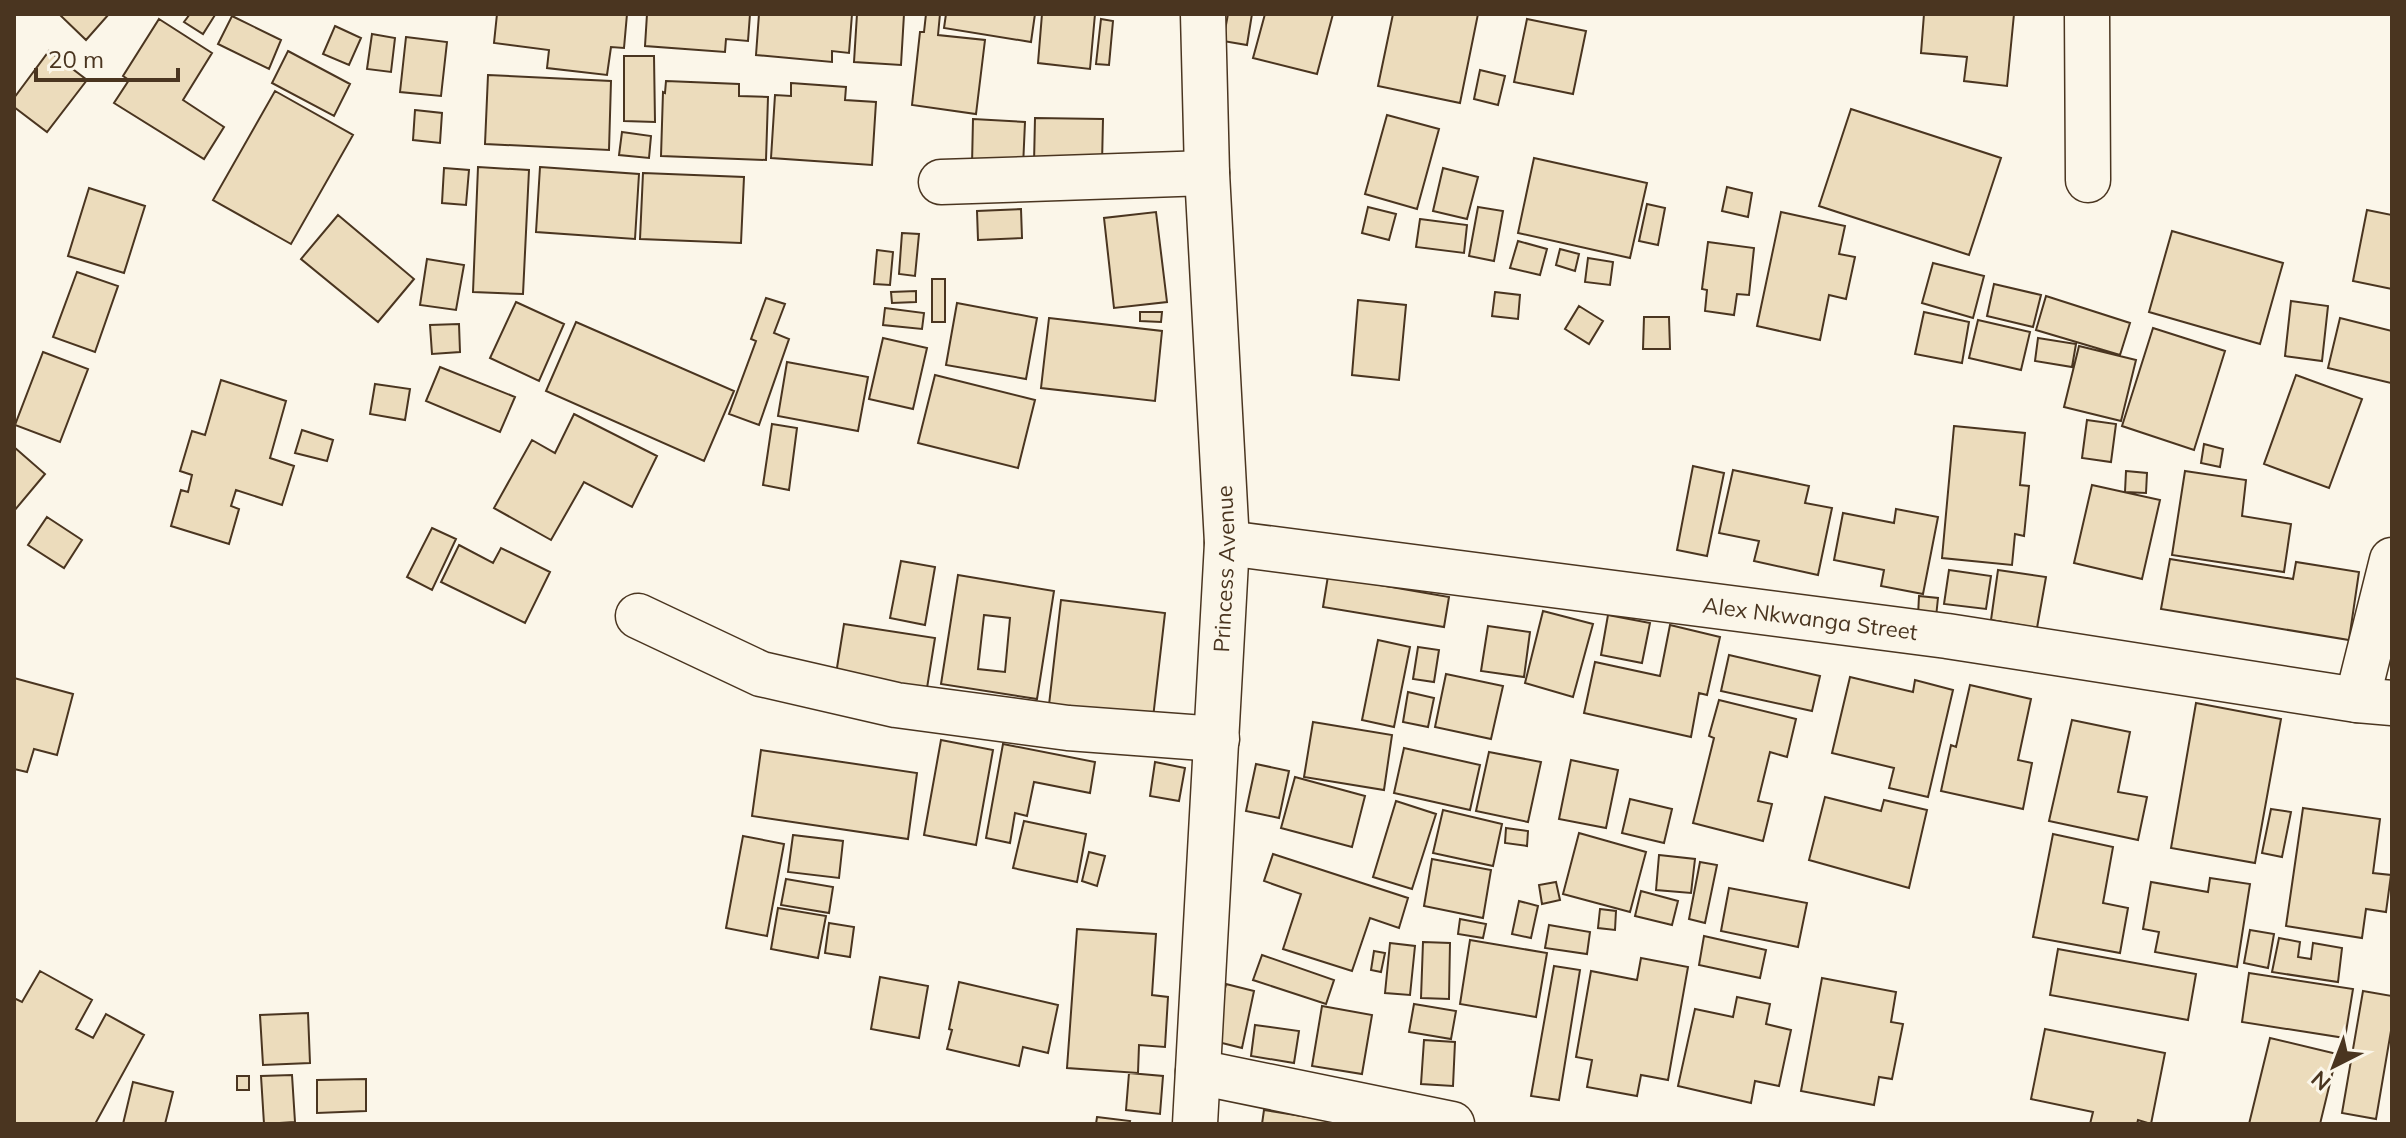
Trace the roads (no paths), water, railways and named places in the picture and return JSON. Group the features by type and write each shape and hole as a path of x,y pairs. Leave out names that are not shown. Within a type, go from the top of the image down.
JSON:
{"street":[{"name":"Princess Avenue","path":"1195,1124 1227,543 1207,173 1203,14"},
{"path":"2087,14 2088,180"},
{"path":"941,182 1207,173"},
{"name":"Alex Nkwanga Street","path":"1227,543 1947,636 2374,701"},
{"path":"2374,701 2392,560"},
{"path":"638,616 761,674 896,705 1068,728 1217,739"},
{"path":"1198,1072 1452,1124"}]}
